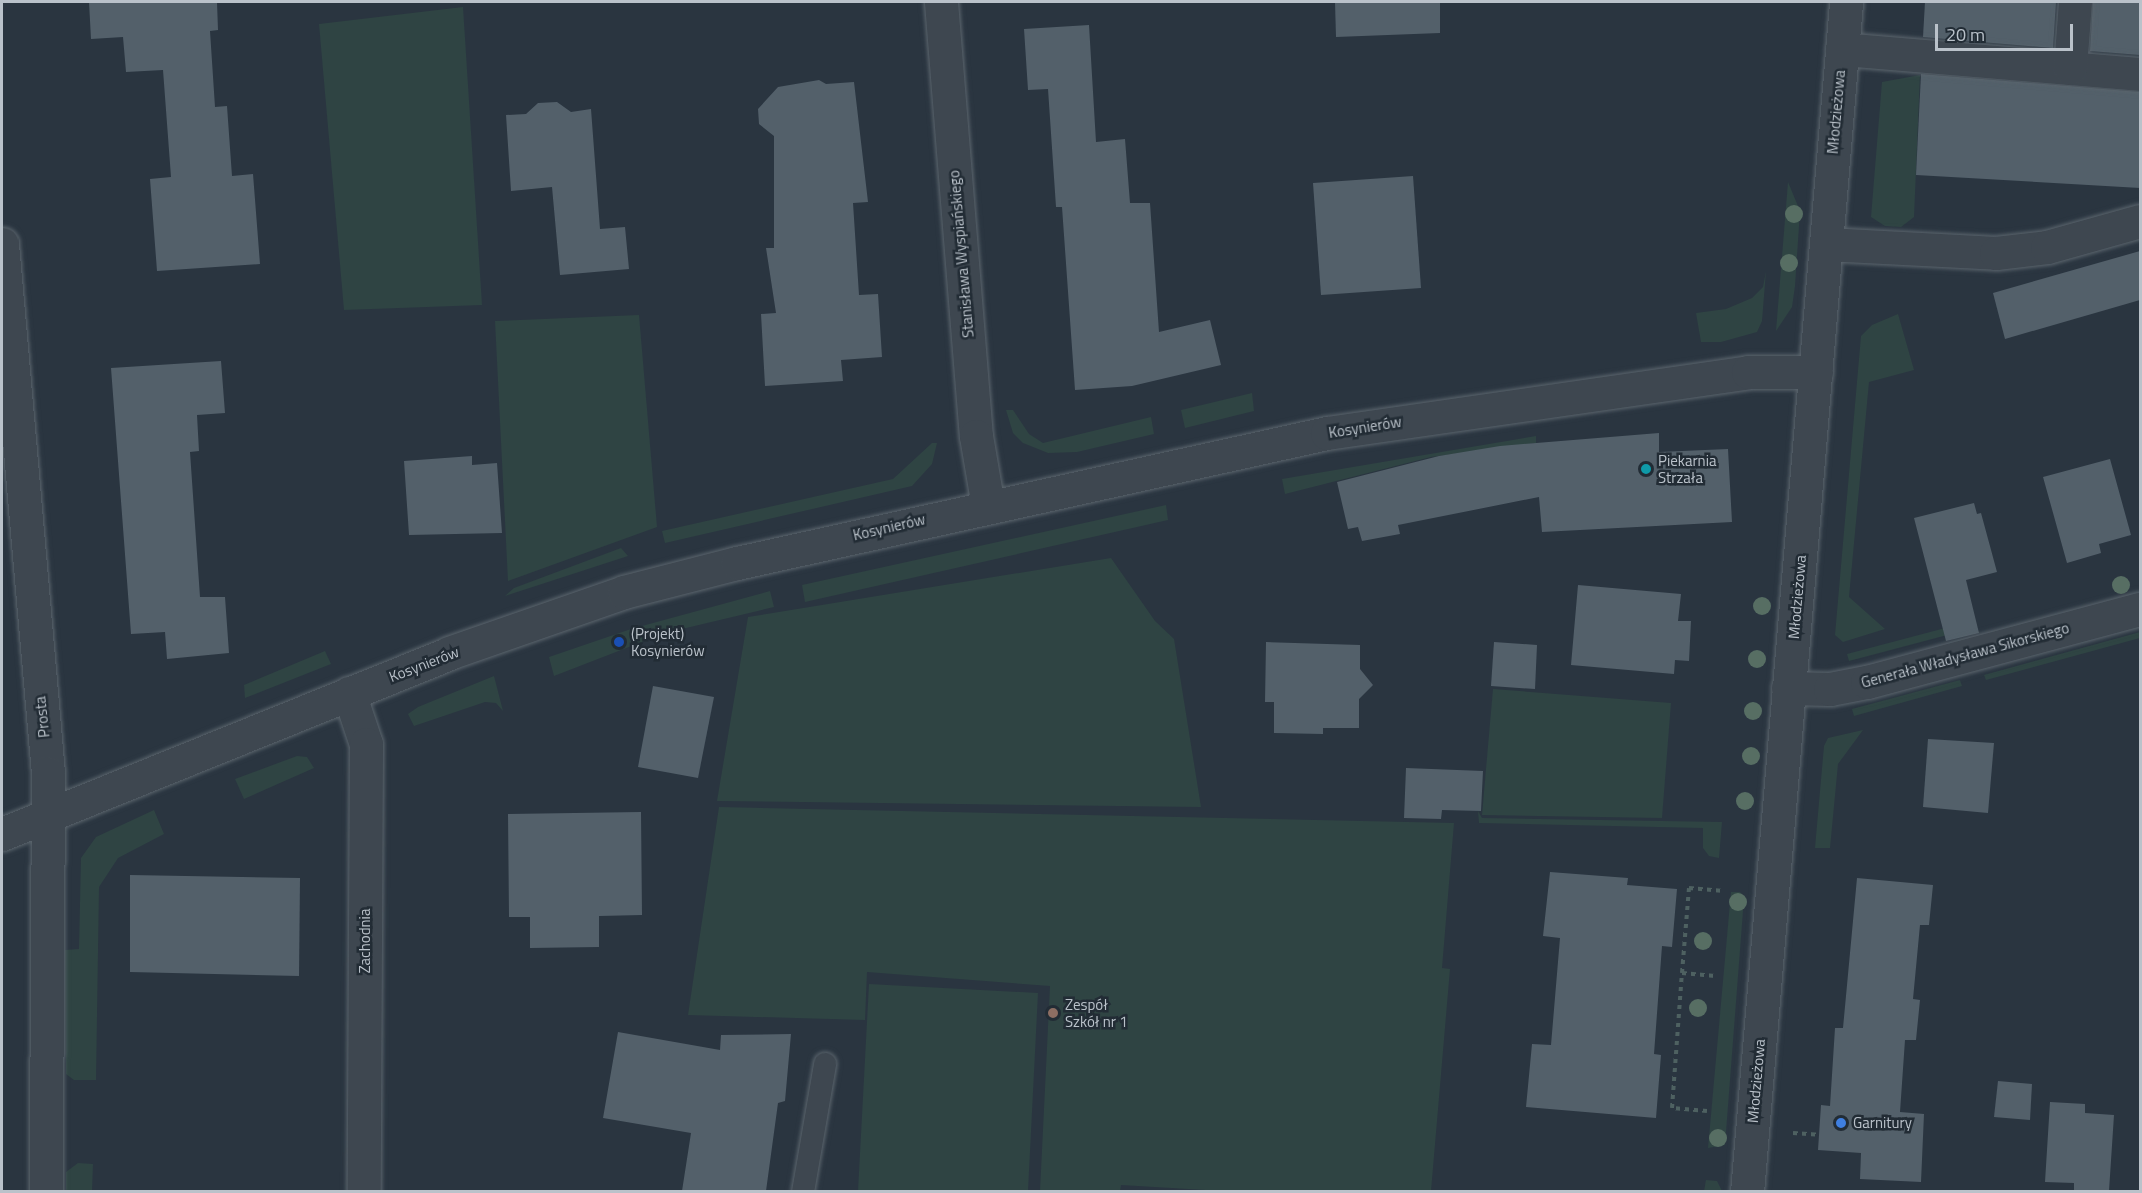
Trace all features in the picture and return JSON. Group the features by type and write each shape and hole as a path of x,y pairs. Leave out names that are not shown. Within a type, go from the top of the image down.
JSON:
{"street":[{"name":"Stanisława Wyspiańskiego","path":"940,2 975,436 988,506"},
{"name":"Młodzieżowa","path":"1747,1191 1846,2"},
{"path":"2070,68 2076,2"},
{"path":"1842,49 2140,74"},
{"path":"1826,244 1996,253 2047,247 2140,221"},
{"name":"Prosta","path":"2,244 48,773 46,1191"},
{"name":"Kosynierów","path":"2,834 449,653 624,592 988,506 1257,446 1394,423 1748,372 1816,372"},
{"name":"Generała Władysława Sikorskiego","path":"1788,688 1830,689 1867,682 2140,609"},
{"name":"Zachodnia","path":"349,693 366,744 364,1191"}],"lane":[{"path":"803,1191 825,1064"}],"path":[{"path":"1707,1111 1672,1108 1682,973 1689,888 1724,891"},
{"path":"1682,973 1718,976"},
{"path":"1787,1132 1819,1135"}],"green space":[{"path":"463,7 482,305 344,310 319,24"},
{"path":"1920,75 1914,217 1901,227 1885,226 1871,217 1882,82"},
{"path":"1788,182 1800,211 1795,286 1792,307 1776,331"},
{"path":"1766,271 1762,321 1757,332 1721,342 1701,342 1696,313 1726,309 1752,298 1763,287"},
{"path":"1898,314 1914,370 1869,382 1849,597 1885,629 1843,642 1835,635 1861,336 1872,325"},
{"path":"639,315 657,527 508,581 495,321"},
{"path":"1252,393 1254,411 1185,428 1181,410"},
{"path":"1006,410 1013,410 1029,434 1043,443 1151,417 1154,434 1077,452 1048,453 1023,443 1013,433"},
{"path":"1536,436 1536,443 1431,457 1285,494 1282,479"},
{"path":"932,443 937,443 932,464 912,486 665,543 662,531 893,479"},
{"path":"1166,505 1168,520 805,602 802,585"},
{"path":"621,548 628,556 505,596 514,588"},
{"path":"1111,558 1155,621 1174,639 1201,807 717,801 748,617"},
{"path":"770,591 774,607 665,633 554,676 549,657 631,629"},
{"path":"1949,627 1951,634 1849,661 1847,654"},
{"path":"2140,632 2140,638 1986,680 1984,675"},
{"path":"325,651 331,664 245,698 244,685"},
{"path":"494,676 503,711 496,703 485,702 414,726 408,714 418,707"},
{"path":"1960,680 1962,686 1854,716 1852,709"},
{"path":"1493,689 1671,703 1662,818 1482,815"},
{"path":"1863,730 1838,764 1830,848 1815,848 1824,746 1828,738"},
{"path":"297,756 307,757 314,768 244,799 235,779"},
{"name":"Zespół Szkół nr 1","path":"719,807 1454,823 1442,968 1450,969 1431,1191 1239,1192 1121,1185 1120,1191 1040,1191 1050,986 867,972 865,1020 688,1015"},
{"path":"154,810 164,834 118,858 99,887 96,1080 74,1080 66,1074 65,950 79,949 81,858 96,837"},
{"path":"1478,811 1482,818 1722,822 1719,858 1709,856 1703,848 1703,828 1479,823"},
{"path":"1731,892 1740,892 1744,898 1725,1145 1708,1148"},
{"path":"869,984 1038,993 1028,1191 858,1191"},
{"path":"78,1163 93,1164 92,1191 66,1191 66,1172"},
{"path":"1706,1180 1717,1181 1722,1191 1704,1191"}],"building":[{"path":"89,2 217,2 218,30 210,31 215,107 227,106 232,176 253,174 260,264 157,271 150,179 171,177 163,70 126,72 123,37 91,39"},
{"path":"1335,2 1440,2 1440,33 1336,37"},
{"path":"1925,2 2056,2 2053,48 1923,37"},
{"path":"2093,2 2140,2 2140,55 2090,51"},
{"path":"1089,25 1096,142 1125,139 1130,203 1150,203 1159,332 1210,320 1221,365 1132,386 1075,390 1062,207 1056,207 1048,89 1028,90 1024,29"},
{"path":"1921,74 2140,92 2140,188 1916,175"},
{"path":"819,80 826,84 854,82 868,202 853,203 859,295 878,294 882,357 841,360 843,381 765,386 761,314 776,313 766,248 774,248 774,136 759,124 758,109 778,87"},
{"path":"557,102 571,112 591,109 600,229 625,227 629,269 560,275 552,187 511,191 506,115 526,114 538,103"},
{"path":"1413,176 1421,288 1321,295 1313,183"},
{"path":"2140,251 2140,300 2005,339 1993,293"},
{"path":"221,361 225,413 197,415 199,451 190,452 200,597 225,597 229,653 167,659 165,632 131,634 111,368"},
{"path":"1659,433 1659,452 1728,449 1732,522 1542,532 1539,497 1398,525 1400,534 1362,541 1358,527 1348,529 1337,482 1439,456 1500,446"},
{"path":"472,456 472,465 497,463 502,533 409,535 404,461"},
{"path":"2110,459 2131,535 2099,544 2101,553 2067,563 2043,477"},
{"path":"1974,503 1977,514 1981,513 1997,572 1966,580 1979,633 1946,641 1914,518"},
{"path":"1578,585 1681,594 1678,621 1691,621 1689,661 1675,660 1674,674 1571,665"},
{"path":"1266,642 1360,645 1360,669 1373,685 1359,699 1359,728 1323,728 1323,734 1274,733 1274,702 1265,702"},
{"path":"1494,642 1537,645 1535,689 1491,686"},
{"path":"653,686 714,697 698,778 638,767"},
{"path":"1928,739 1994,743 1988,813 1923,807"},
{"path":"1406,768 1483,771 1481,811 1442,810 1441,819 1404,818"},
{"path":"641,812 642,915 599,916 599,947 530,948 530,917 509,917 508,814"},
{"path":"1550,872 1628,878 1627,885 1677,889 1672,947 1662,946 1654,1054 1661,1055 1656,1118 1526,1107 1532,1044 1551,1045 1560,938 1543,936"},
{"path":"130,875 300,878 299,976 130,972"},
{"path":"1857,878 1933,885 1929,925 1920,925 1913,999 1920,1000 1916,1040 1905,1040 1900,1112 1924,1114 1921,1182 1860,1179 1861,1153 1818,1150 1821,1105 1830,1106 1835,1028 1843,1028"},
{"path":"618,1032 720,1050 721,1035 791,1034 785,1101 778,1103 766,1191 682,1191 691,1133 603,1118"},
{"path":"1998,1081 2032,1084 2030,1120 1994,1117"},
{"path":"2050,1102 2085,1104 2085,1113 2114,1115 2109,1191 2074,1191 2074,1183 2045,1182"}],"place":[{"name":"Piekarnia Strzała","path":"1646,469"},
{"name":"(Projekt) Kosynierów","path":"619,642"},
{"name":"Zespół Szkół nr 1","path":"1053,1013"},
{"name":"Garnitury","path":"1841,1123"}]}
